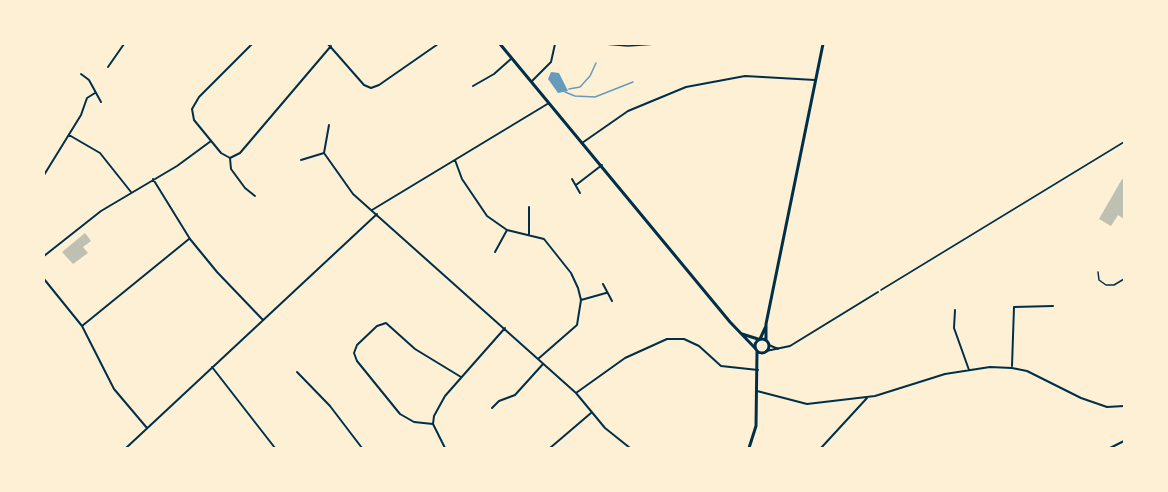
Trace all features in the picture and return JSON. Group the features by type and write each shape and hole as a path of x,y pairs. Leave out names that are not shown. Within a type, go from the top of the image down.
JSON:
{"main road":[{"path":"500,44 741,334 756,350 765,352"},
{"path":"758,369 769,345 766,340 766,324 823,44"},
{"path":"749,448 756,426 758,369 756,350 766,324"},
{"path":"741,334 766,340"}],"street":[{"path":"108,67 123,44"},
{"path":"230,158 221,153 193,116 193,105 252,44"},
{"path":"230,158 240,153 329,45 364,85 371,88 379,85 438,44"},
{"path":"532,81 551,62 555,44"},
{"path":"473,86 494,74 512,58"},
{"path":"81,74 89,80 101,102"},
{"path":"582,143 628,111 686,87 760,75 816,81"},
{"path":"44,175 78,120 87,98 95,93"},
{"path":"372,210 549,104"},
{"path":"329,125 324,153 346,186 544,363 576,393 591,413 630,448"},
{"path":"69,135 100,153 131,192"},
{"path":"44,256 81,226 131,192 177,166 212,141"},
{"path":"301,160 324,153"},
{"path":"230,158 231,169 245,189 255,196"},
{"path":"455,160 462,179 479,207 507,230 544,239 571,273 581,300 577,325 538,359"},
{"path":"576,185 602,165"},
{"path":"153,179 190,239 223,279 262,320"},
{"path":"572,179 580,193"},
{"path":"529,207 529,234"},
{"path":"126,448 377,214"},
{"path":"495,252 507,230"},
{"path":"82,326 190,239"},
{"path":"44,279 82,326 114,389 147,429"},
{"path":"603,284 612,300"},
{"path":"765,352 790,346 878,292"},
{"path":"581,300 606,293"},
{"path":"1012,368 1014,308 1053,306"},
{"path":"955,310 954,328 969,370"},
{"path":"433,424 414,422 400,414 357,361 354,353 357,345 377,326 386,323 416,349 461,377"},
{"path":"445,448 433,424 445,396 505,328"},
{"path":"576,393 625,358 668,339 684,339 699,346 722,366 758,369"},
{"path":"769,345 778,350"},
{"path":"492,408 499,401 515,395 544,363"},
{"path":"212,367 275,448"},
{"path":"757,391 807,404 867,398 936,376 969,370 1012,368 1027,371 1081,398 1107,407 1125,406"},
{"path":"297,372 330,406 362,448"},
{"path":"821,448 867,401 867,398"},
{"path":"550,448 591,413"},
{"path":"1110,448 1125,441"}],"lane":[{"path":"1098,272 1099,280 1106,285 1114,285 1125,279"}],"path":[{"path":"582,44 587,44"},
{"path":"604,44 628,46 656,44"},
{"path":"878,292 1125,141"}],"water":[{"path":"551,72 559,73 568,91 558,93 548,79"}],"building":[{"path":"1122,179 1124,180 1124,219 1118,215 1111,226 1099,219"},
{"path":"85,233 91,241 83,247 88,253 73,264 62,252"}],"waterway":[{"path":"569,89 580,87 590,76 596,63"},
{"path":"565,92 575,96 595,97 633,82"}]}
